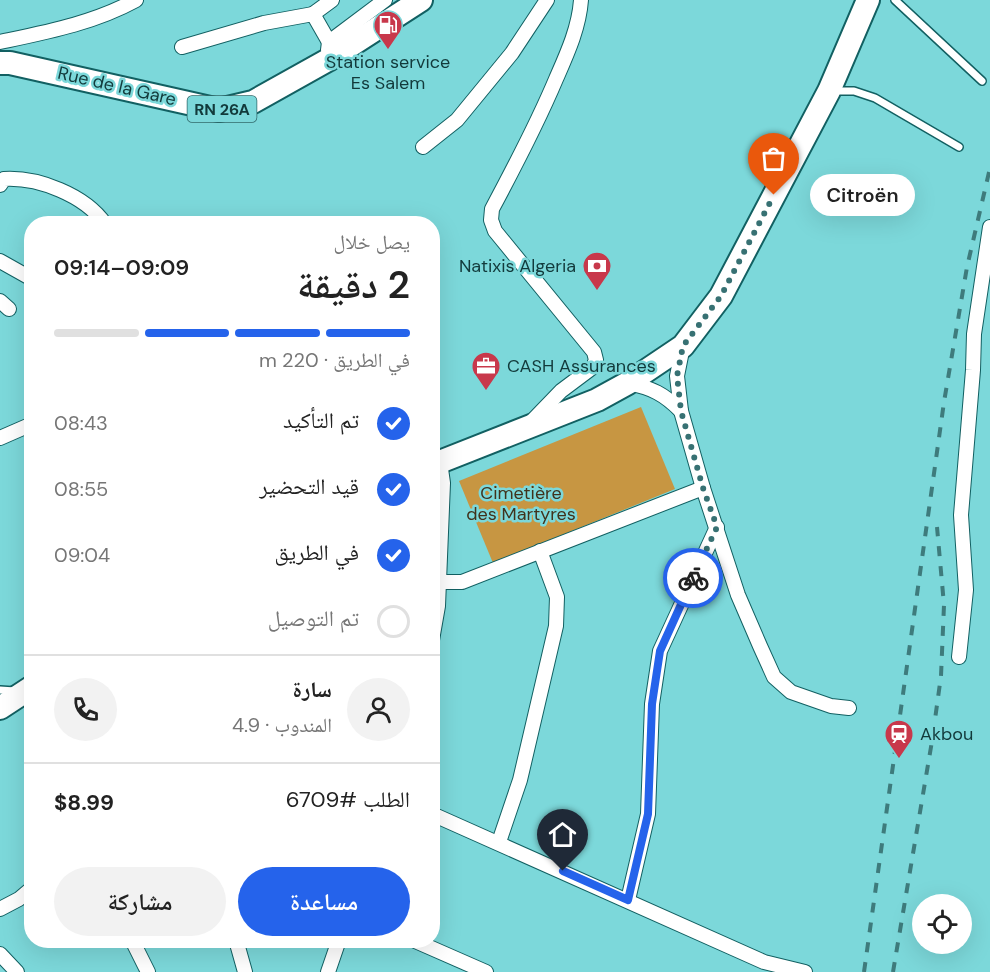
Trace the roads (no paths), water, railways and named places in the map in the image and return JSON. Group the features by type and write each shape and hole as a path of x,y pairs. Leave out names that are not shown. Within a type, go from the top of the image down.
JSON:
{"main road":[{"name":"Rue de la Gare","path":"0,63 84,78 219,110 253,102 328,51 421,0"},
{"path":"440,461 597,400 628,383 683,346 721,296 829,91 868,0"},
{"path":"0,708 24,692"}],"street":[{"path":"0,42 70,27 118,10 136,0"},
{"path":"182,47 264,23 313,14 332,0"},
{"path":"313,14 328,51 385,0"},
{"path":"423,147 464,111 512,53 547,0"},
{"path":"523,429 561,391 593,367 596,360 594,352 495,231 491,220 492,209 534,130 572,41 581,0"},
{"path":"0,185 4,178 18,178 50,187 82,201 100,216"},
{"path":"959,657 966,590 961,515 974,334 990,227"},
{"path":"0,261 24,274"},
{"path":"683,346 677,376 681,411 738,595 774,677 791,692 831,706 849,708"},
{"path":"628,383 647,387 666,396 681,411"},
{"path":"0,438 24,428"},
{"path":"440,474 443,483 440,557"},
{"path":"440,582 462,582 703,488"},
{"path":"628,900 648,814 652,704 660,651 717,527"},
{"path":"499,842 520,780 556,626 557,597 540,551"},
{"path":"440,817 764,962 805,972"},
{"path":"0,909 24,895"},
{"path":"136,948 148,972"},
{"path":"238,948 245,972"},
{"path":"328,972 336,948"},
{"path":"431,948 486,972"},
{"path":"0,954 17,972"}],"lane":[{"path":"895,0 982,81"},
{"path":"829,91 854,91 875,98 959,147"},
{"path":"0,690 24,689"}],"railway":[{"path":"864,972 944,402 967,267 990,168"},
{"path":"893,972 941,676 944,605 937,527"}],"place":[{"name":"Station service Es Salem","path":"388,50"},
{"name":"Citroën","path":"774,195"},
{"name":"Natixis Algeria","path":"597,292"},
{"name":"CASH Assurances","path":"486,392"},
{"name":"Akbou","path":"899,760"}],"park label":[{"name":"Cimetière des Martyres","path":"521,503"}]}
